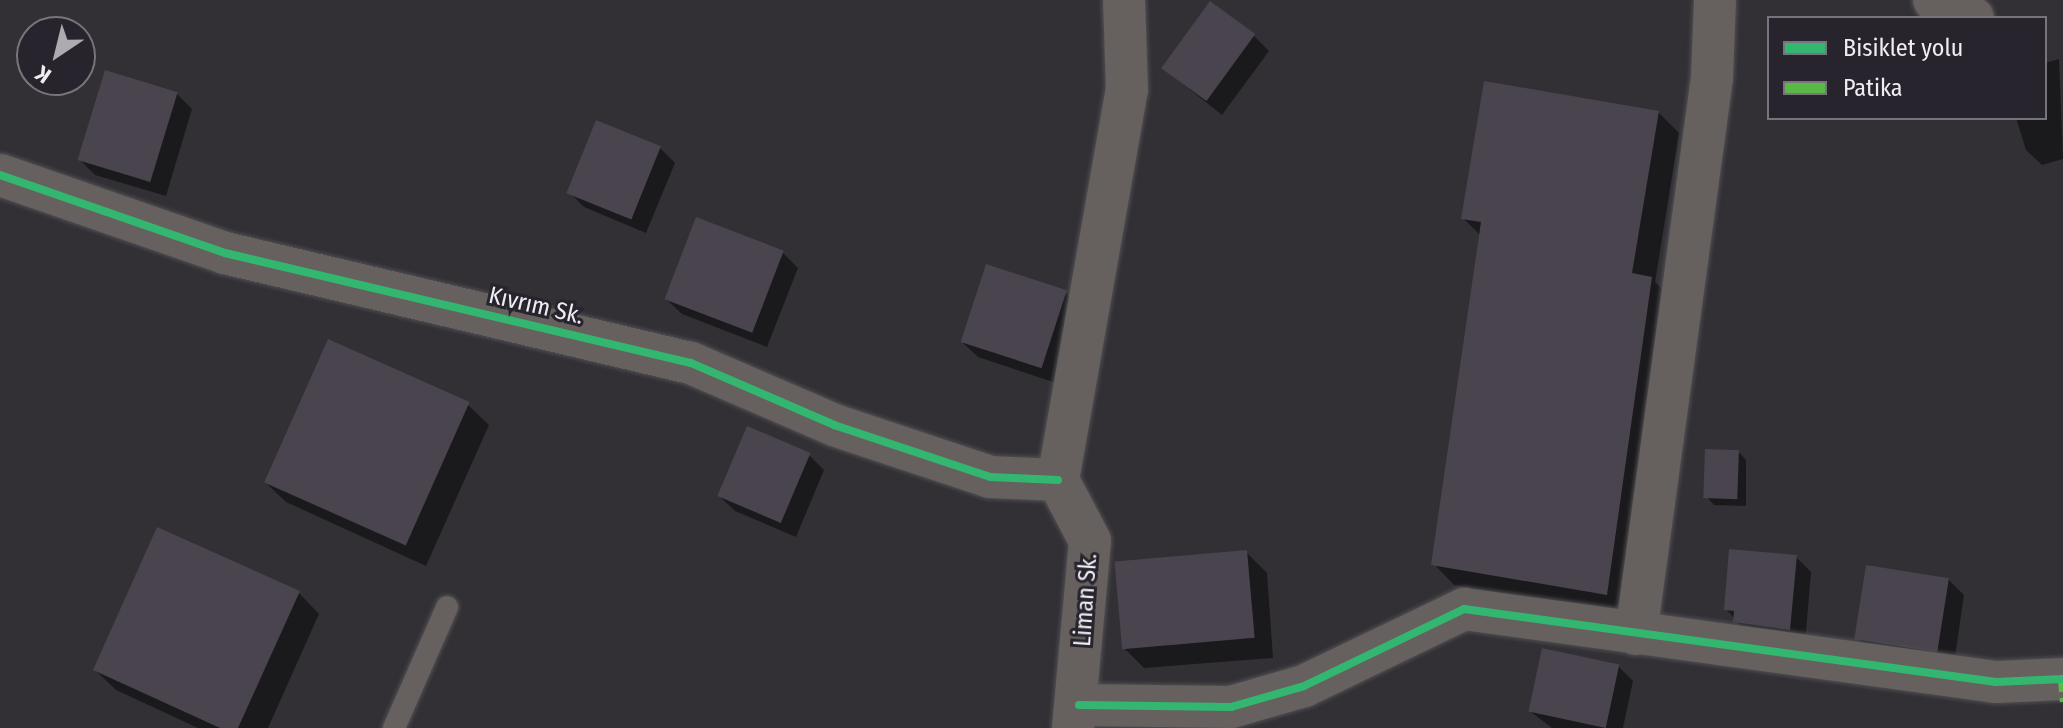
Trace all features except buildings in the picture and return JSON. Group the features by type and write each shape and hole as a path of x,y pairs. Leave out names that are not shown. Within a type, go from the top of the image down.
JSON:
{"street":[{"path":"1058,480 1127,90 1124,0"},
{"path":"1636,634 1710,94 1715,0"},
{"path":"1934,0 1969,16"},
{"name":"Kıvrım Sk.","path":"0,175 225,253 691,363 834,425 990,477 1058,480"},
{"name":"Liman Sk.","path":"1058,480 1090,541 1076,717"},
{"path":"1076,717 1231,707 1304,686 1464,609 1996,682 2063,679"}],"lane":[{"path":"394,728 447,607"}],"marked path":[{"path":"2061,680 2063,702"}],"cycle path":[{"path":"0,175 225,253 691,363 834,425 990,477 1058,480"},
{"path":"1079,705 1231,707 1304,686 1464,609 1996,682 2063,679"}]}
